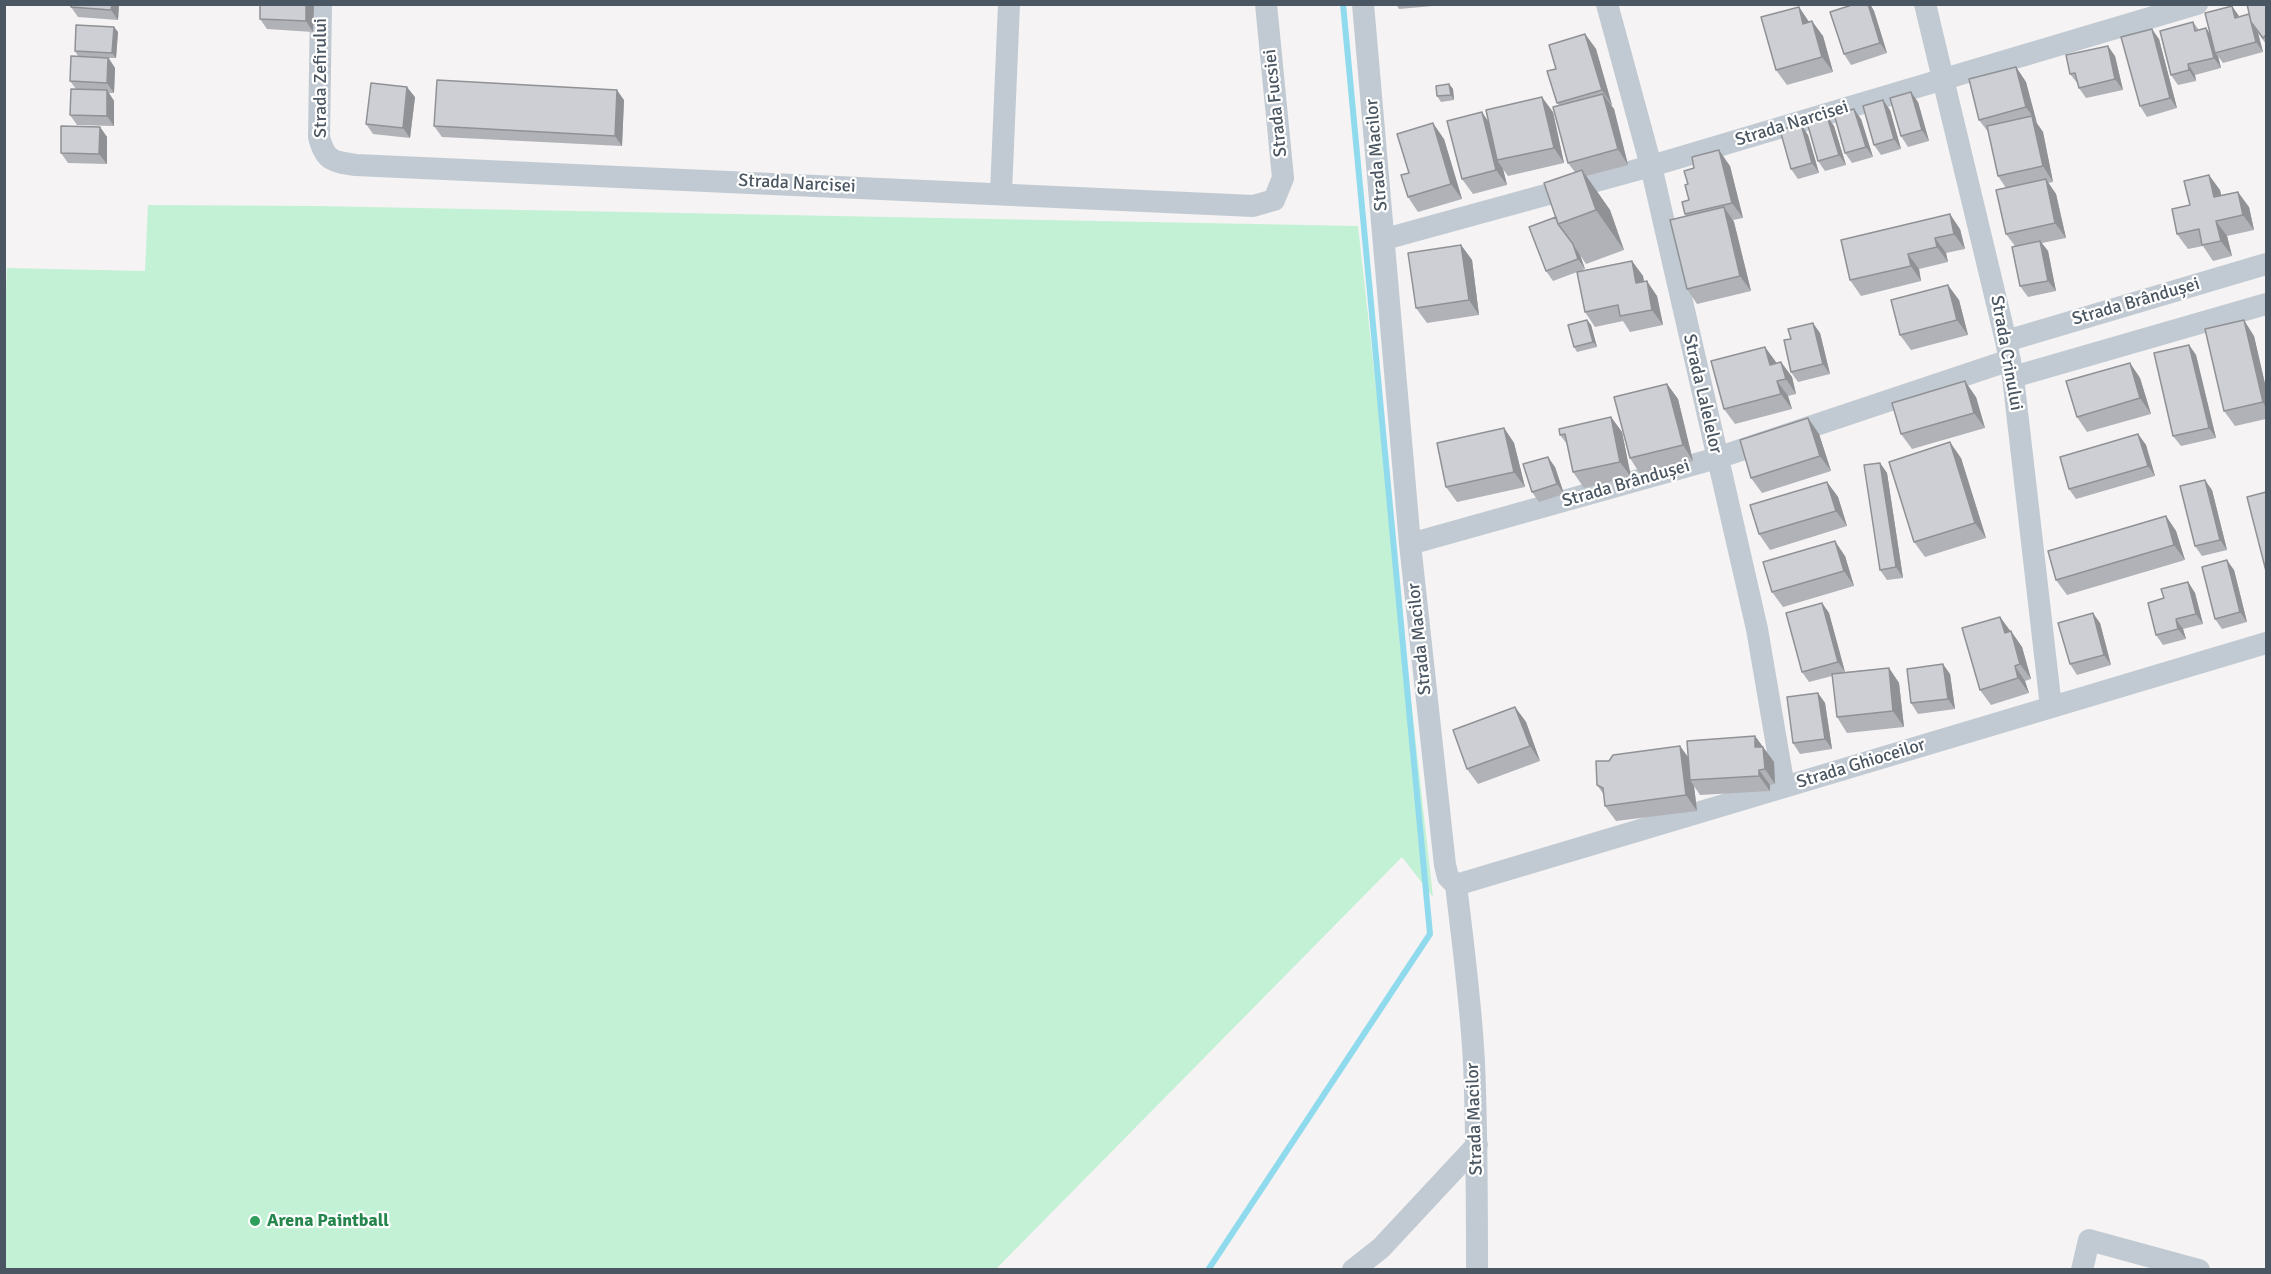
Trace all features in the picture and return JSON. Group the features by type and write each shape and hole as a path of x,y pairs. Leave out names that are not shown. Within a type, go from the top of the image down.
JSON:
{"street":[{"name":"Strada Zefirului","path":"321,4 319,137 323,152"},
{"path":"1001,194 1009,4"},
{"name":"Strada Fucsiei","path":"1266,4 1283,178 1274,200"},
{"name":"Strada Macilor","path":"1363,4 1410,544 1445,865 1448,877 1456,885 1467,976 1474,1062 1477,1145 1477,1269"},
{"name":"Strada Lalelelor","path":"1607,4 1651,166 1757,629 1784,787"},
{"name":"Strada Crinului","path":"1925,4 2010,359 2051,707"},
{"name":"Strada Narcisei","path":"1385,239 1651,166 2198,4"},
{"name":"Strada Narcisei","path":"323,152 337,162 356,165 1253,206 1274,200"},
{"name":"Strada Brândușei","path":"1410,544 1717,458 2010,359 2266,264"},
{"name":"Strada Brândușei","path":"2010,359 2266,304"},
{"name":"Strada Ghioceilor","path":"1456,885 2266,643"},
{"path":"1353,1269 1381,1248 1477,1145"},
{"path":"2082,1269 2089,1240 2199,1269"}],"green space":[{"path":"148,205 314,206 1358,226 1433,897 1402,857 996,1269 5,1269 4,332 7,268 145,271"}],"building":[{"path":"71,4 112,4 111,10 71,7"},
{"path":"260,4 306,4 306,21 260,19"},
{"path":"1855,4 1868,4 1880,43 1844,54 1830,12"},
{"path":"2247,4 2266,4 2266,35 2263,38 2251,22"},
{"path":"2232,6 2235,18 2249,14 2256,42 2215,53 2205,13"},
{"path":"1799,7 1803,24 1812,21 1822,57 1776,70 1761,17"},
{"path":"2193,22 2195,31 2206,28 2214,58 2188,64 2189,70 2171,75 2160,31"},
{"path":"76,25 114,27 112,53 75,51"},
{"path":"2152,29 2170,98 2140,106 2121,37"},
{"path":"1585,34 1602,90 1557,103 1547,71 1556,69 1549,45"},
{"path":"2108,46 2115,79 2079,88 2075,73 2070,74 2066,55"},
{"path":"71,56 108,58 107,83 70,81"},
{"path":"2016,67 2026,107 1979,120 1969,79"},
{"path":"437,80 617,90 615,136 434,126"},
{"path":"371,83 407,87 403,128 366,124"},
{"path":"1449,84 1451,95 1437,96 1436,86"},
{"path":"71,89 107,90 107,116 70,115"},
{"path":"1911,92 1922,130 1901,136 1890,98"},
{"path":"1603,94 1618,149 1568,163 1553,107"},
{"path":"1542,97 1554,148 1497,160 1486,110"},
{"path":"1883,100 1894,139 1874,145 1863,106"},
{"path":"1854,109 1866,147 1845,153 1834,114"},
{"path":"1482,112 1496,170 1462,179 1447,121"},
{"path":"1827,116 1839,155 1818,161 1807,122"},
{"path":"2032,116 2043,166 1998,176 1987,126"},
{"path":"1433,123 1451,184 1408,197 1401,175 1409,173 1397,134"},
{"path":"1801,124 1812,163 1791,169 1780,130"},
{"path":"61,126 100,127 99,154 61,153"},
{"path":"1719,150 1732,203 1685,214 1682,202 1689,200 1684,171 1694,168 1692,157"},
{"path":"1582,170 1596,210 1558,224 1544,183"},
{"path":"2209,175 2214,197 2238,192 2243,215 2216,221 2221,241 2202,245 2199,229 2177,234 2172,209 2190,205 2184,181"},
{"path":"2046,179 2055,223 2006,234 1996,190"},
{"path":"1724,207 1740,276 1687,289 1670,220"},
{"path":"1950,214 1954,234 1935,238 1937,247 1908,254 1911,266 1850,280 1841,240"},
{"path":"1556,217 1558,224 1573,244 1578,259 1546,271 1529,227"},
{"path":"2040,241 2048,281 2020,286 2012,247"},
{"path":"1461,245 1469,300 1416,308 1408,253"},
{"path":"1632,261 1636,283 1647,281 1652,310 1620,316 1618,305 1585,312 1577,272"},
{"path":"1948,285 1957,320 1900,335 1891,300"},
{"path":"1587,320 1593,342 1574,347 1568,325"},
{"path":"2244,320 2263,402 2224,411 2205,329"},
{"path":"1813,323 1823,364 1791,372 1784,340 1791,339 1788,329"},
{"path":"2189,345 2209,428 2173,436 2154,353"},
{"path":"1765,347 1770,365 1781,362 1786,379 1777,381 1781,394 1724,409 1711,361"},
{"path":"2130,363 2140,398 2077,417 2066,381"},
{"path":"1965,381 1974,413 1901,434 1892,403"},
{"path":"1667,384 1683,445 1630,458 1614,397"},
{"path":"1611,417 1620,462 1573,472 1565,434 1560,435 1559,429"},
{"path":"1808,418 1820,456 1751,478 1740,440"},
{"path":"1504,428 1514,472 1446,487 1437,443"},
{"path":"2138,434 2148,466 2069,489 2060,457"},
{"path":"1950,442 1975,523 1914,542 1889,462"},
{"path":"1548,457 1557,484 1532,492 1523,464"},
{"path":"1880,463 1896,567 1880,570 1864,465"},
{"path":"2205,480 2220,540 2195,546 2180,486"},
{"path":"1827,482 1836,511 1759,534 1750,505"},
{"path":"2266,492 2266,571 2247,497"},
{"path":"2166,516 2174,545 2056,580 2048,551"},
{"path":"1835,541 1844,571 1772,592 1763,562"},
{"path":"2227,560 2240,612 2215,619 2202,567"},
{"path":"2188,582 2196,614 2176,619 2178,629 2156,635 2148,603 2164,598 2161,589"},
{"path":"1822,603 1838,662 1802,672 1786,613"},
{"path":"2093,613 2104,655 2070,664 2058,623"},
{"path":"2000,617 2005,633 2011,631 2020,664 2015,666 2018,678 1980,690 1962,628"},
{"path":"1943,664 1948,699 1911,703 1907,669"},
{"path":"1889,668 1893,711 1837,717 1832,674"},
{"path":"1818,693 1825,739 1793,743 1787,697"},
{"path":"1515,707 1530,746 1467,769 1453,730"},
{"path":"1755,736 1755,747 1763,747 1765,769 1759,770 1759,776 1690,780 1687,741"},
{"path":"1680,746 1686,795 1605,806 1603,788 1597,785 1596,761 1609,761 1613,755"}],"waterway":[{"path":"1208,1270 1430,934 1343,4"}],"place":[{"name":"Arena Paintball","path":"255,1221"}]}
